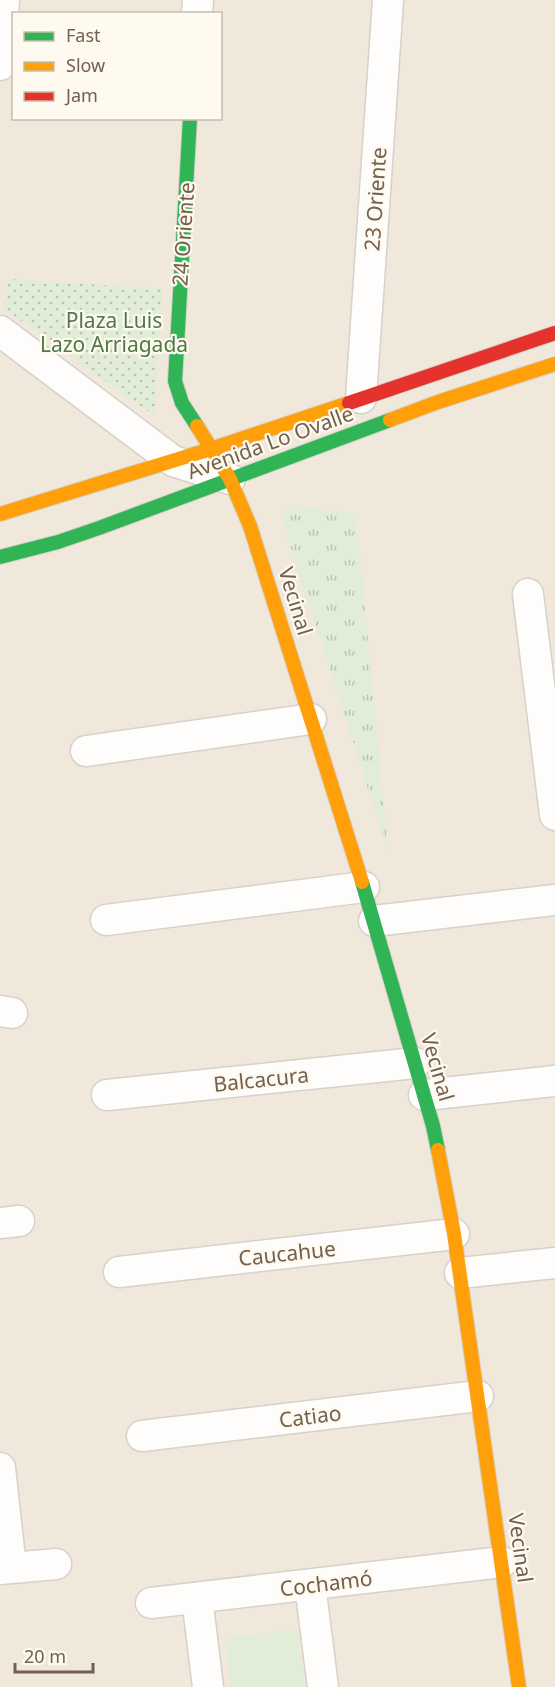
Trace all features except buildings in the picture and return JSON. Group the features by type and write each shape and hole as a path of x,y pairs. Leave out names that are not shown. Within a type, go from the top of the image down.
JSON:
{"street":[{"path":"0,65 4,0"},
{"name":"23 Oriente","path":"362,398 388,0"},
{"name":"24 Oriente","path":"190,120 175,381 179,396 230,479"},
{"path":"0,331 173,461 230,479"},
{"name":"Avenida Lo Ovalle","path":"0,514 211,449 555,333"},
{"name":"Avenida Lo Ovalle","path":"0,556 58,542 99,528 438,402 555,364"},
{"name":"Vecinal","path":"230,479 250,526 311,718 364,887 433,1126 460,1273 519,1687"},
{"path":"528,594 555,815"},
{"path":"86,751 311,718"},
{"path":"106,920 364,887"},
{"path":"374,921 555,900"},
{"name":"Balcacura","path":"107,1095 415,1063"},
{"path":"424,1095 555,1081"},
{"name":"Caucahue","path":"119,1272 454,1234"},
{"path":"460,1273 555,1263"},
{"name":"Catiao","path":"142,1437 478,1396"},
{"path":"0,1468 6,1568 56,1564"},
{"name":"Cochamó","path":"151,1603 502,1562"},
{"path":"310,1585 323,1687"},
{"path":"196,1598 208,1687"}],"shaded area":[{"path":"0,0 555,0 555,1687 0,1687"}],"green space":[{"name":"Plaza Luis Lazo Arriagada","path":"9,279 162,289 155,416 3,308"},
{"path":"296,505 356,515 388,852 281,516"},
{"path":"297,1629 305,1687 231,1687 225,1639"}],"traffic: fast":[{"path":"190,120 175,381 182,403 197,426"},
{"path":"0,557 58,542 99,528 390,420"},
{"path":"362,882 438,1150"}],"traffic: slow":[{"path":"390,420 555,364"},
{"path":"0,514 211,449 349,403"},
{"path":"197,426 230,479 250,526 362,882"},
{"path":"438,1150 454,1234 519,1687"}],"traffic: jam":[{"path":"349,403 555,333"}]}
